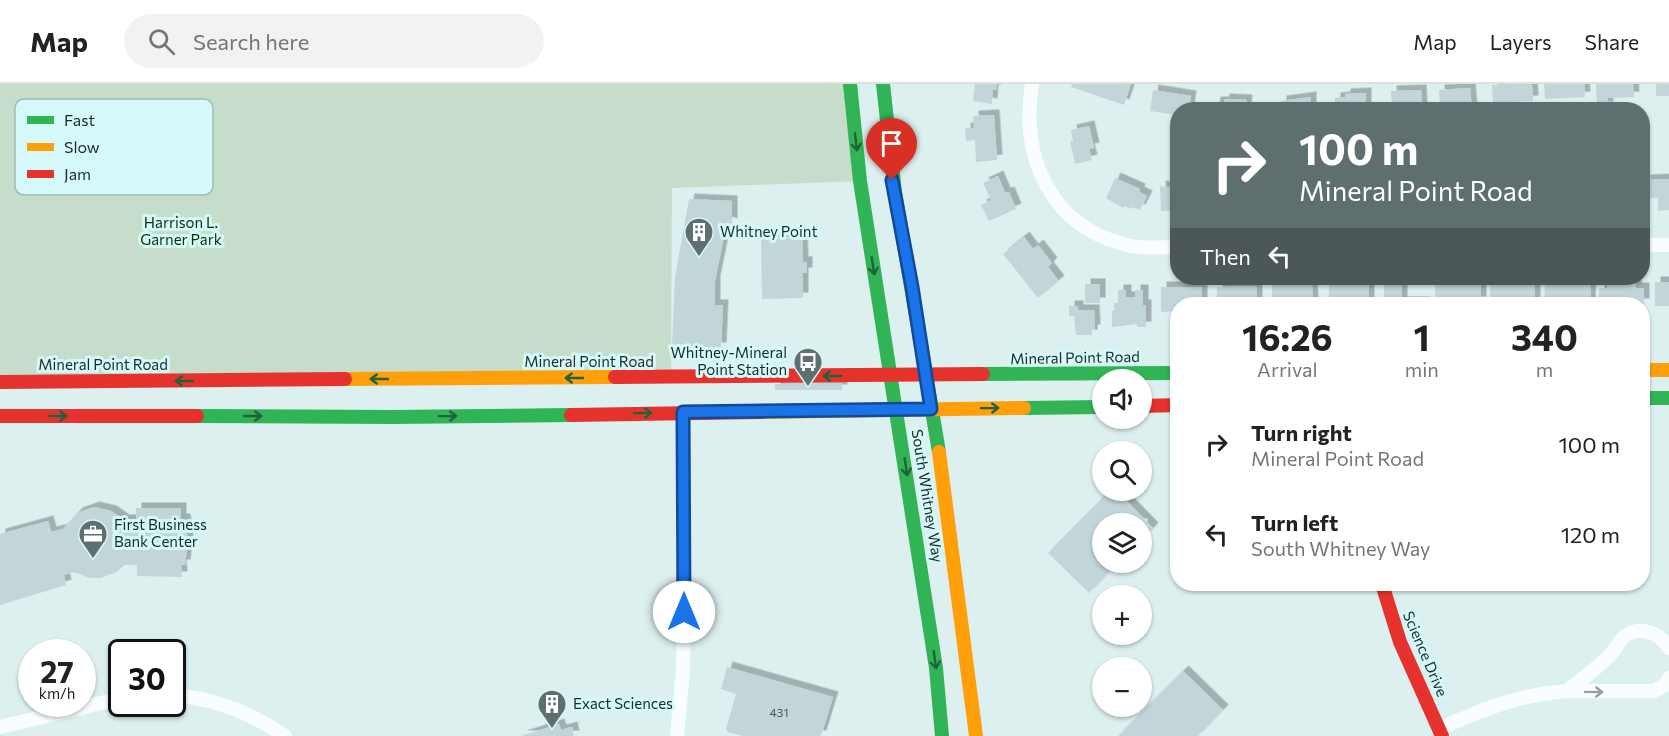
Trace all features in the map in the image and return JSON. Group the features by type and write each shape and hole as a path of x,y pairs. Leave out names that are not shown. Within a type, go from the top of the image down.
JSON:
{"main road":[{"name":"South Whitney Way","path":"850,84 860,181 936,668 942,736"},
{"name":"South Whitney Way","path":"883,84 892,180 926,375 963,628 975,736"},
{"path":"1650,370 1669,370"},
{"name":"Mineral Point Road","path":"0,382 1170,373"},
{"path":"1650,398 1669,398"},
{"path":"1152,406 1170,405"},
{"path":"0,416 394,417 1092,406"},
{"name":"Science Drive","path":"1384,591 1398,637 1440,732"}],"street":[{"path":"1032,84 1029,132 1036,164 1056,201 1068,215 1088,229 1119,243 1135,247 1170,247"},
{"path":"1650,245 1669,245"},
{"path":"677,736 683,670 683,412"},
{"path":"1567,691 1610,655 1623,638 1632,632 1644,631 1657,634 1669,648"},
{"path":"1440,732 1514,699 1567,691 1654,691 1665,685 1669,678"},
{"path":"186,697 227,706 261,721 285,736"},
{"path":"0,727 108,701"}],"green space":[{"name":"Harrison L. Garner Park","path":"0,84 850,84 860,181 672,188 671,364 673,378 0,382"}],"building":[{"path":"975,84 997,84 996,90 993,90 992,104 973,101"},
{"path":"1072,84 1131,84 1124,105 1071,87"},
{"path":"1544,84 1584,84 1585,97 1545,99"},
{"path":"1596,84 1633,84 1634,97 1608,98 1608,102 1597,102"},
{"path":"1656,84 1669,84 1669,96 1656,96"},
{"path":"1492,85 1532,85 1533,101 1493,102"},
{"path":"1470,88 1471,102 1440,102 1439,90"},
{"path":"1153,90 1191,96 1190,102 1170,102 1170,114 1150,111"},
{"path":"1421,90 1422,102 1392,102 1391,91"},
{"path":"1366,93 1366,102 1335,102 1335,98 1345,97 1345,94"},
{"path":"1311,97 1311,102 1281,101"},
{"path":"1224,99 1247,100 1247,102 1224,102"},
{"path":"994,115 997,160 976,162 975,140 966,141 965,128 974,128 973,116"},
{"path":"1089,126 1094,148 1089,149 1092,160 1075,164 1070,141 1073,141 1071,130"},
{"path":"998,176 1005,193 1009,192 1016,209 989,221 981,205 991,200 983,183"},
{"path":"1115,178 1140,189 1139,192 1147,196 1140,210 1124,206 1123,208 1106,198"},
{"path":"1669,179 1669,210 1658,211 1658,198 1650,198 1650,180"},
{"path":"1160,186 1170,188 1170,211 1161,211"},
{"name":"Whitney Point","path":"689,199 732,201 732,224 727,222 715,281 715,305 723,305 721,348 672,346 675,277"},
{"path":"761,237 802,237 803,262 807,262 807,273 803,273 803,298 762,299"},
{"path":"1024,237 1033,249 1038,245 1052,263 1048,267 1059,281 1038,298 1003,254"},
{"path":"1655,282 1669,282 1669,306 1655,306"},
{"path":"1085,284 1100,284 1100,303 1085,303"},
{"path":"1272,285 1312,285 1313,297 1272,297"},
{"path":"1329,285 1369,285 1369,297 1329,297"},
{"path":"1384,285 1402,285 1402,297 1384,297"},
{"path":"1435,285 1481,285 1481,297 1435,297"},
{"path":"1490,285 1535,285 1535,297 1490,297"},
{"path":"1545,285 1591,285 1590,297 1544,297"},
{"path":"1607,285 1636,285 1636,288 1644,288 1644,297 1599,297 1599,288 1607,288"},
{"path":"1257,286 1257,297 1217,297 1217,287"},
{"path":"1161,287 1202,287 1202,297 1170,297 1170,311 1161,312"},
{"path":"1118,290 1126,290 1126,297 1135,297 1135,290 1143,290 1146,327 1137,327 1137,324 1112,327 1112,311 1114,311 1114,303 1118,303"},
{"path":"1069,306 1078,306 1078,310 1094,310 1095,330 1092,330 1092,335 1076,335 1074,316 1069,316"},
{"name":"Whitney-Mineral Point Station","path":"842,383 842,390 775,390 775,384"},
{"path":"1099,501 1127,501 1138,513 1092,513 1092,573 1108,573 1097,585 1092,585 1089,593 1048,553"},
{"name":"First Business Bank Center","path":"94,507 111,511 124,520 136,520 136,508 181,508 181,519 185,519 188,542 185,565 181,565 182,577 137,576 137,565 124,565 117,572 100,578 90,578 74,572 64,575 66,585 0,605 0,534 48,521 51,532 63,529 77,513"},
{"path":"727,667 833,697 821,736 743,736 728,732 726,729 736,694 721,689"},
{"path":"1183,671 1223,710 1198,736 1118,736 1137,717 1152,717 1152,702"},
{"name":"Exact Sciences","path":"559,724 561,730 572,727 574,736 521,736"}],"traffic: fast":[{"path":"850,84 860,181 936,668 942,736"},
{"path":"883,84 895,192 939,452"},
{"path":"983,374 1170,373"},
{"path":"1650,398 1669,398"},
{"path":"1024,408 1092,407"},
{"path":"197,416 571,415"}],"traffic: slow":[{"path":"1650,370 1669,370"},
{"path":"345,379 615,377"},
{"path":"762,412 1024,408"},
{"path":"939,452 976,736"}],"traffic: jam":[{"path":"615,377 983,374"},
{"path":"0,382 345,379"},
{"path":"1152,406 1170,405"},
{"path":"571,415 762,412"},
{"path":"0,416 197,416"},
{"path":"1384,591 1400,642 1442,736"}],"place":[{"name":"Whitney Point","path":"699,258"},
{"name":"Whitney-Mineral Point Station","path":"808,388"},
{"name":"First Business Bank Center","path":"93,560"},
{"name":"Exact Sciences","path":"552,730"}],"route":[{"path":"684,612 683,412 931,409 892,180"}]}
